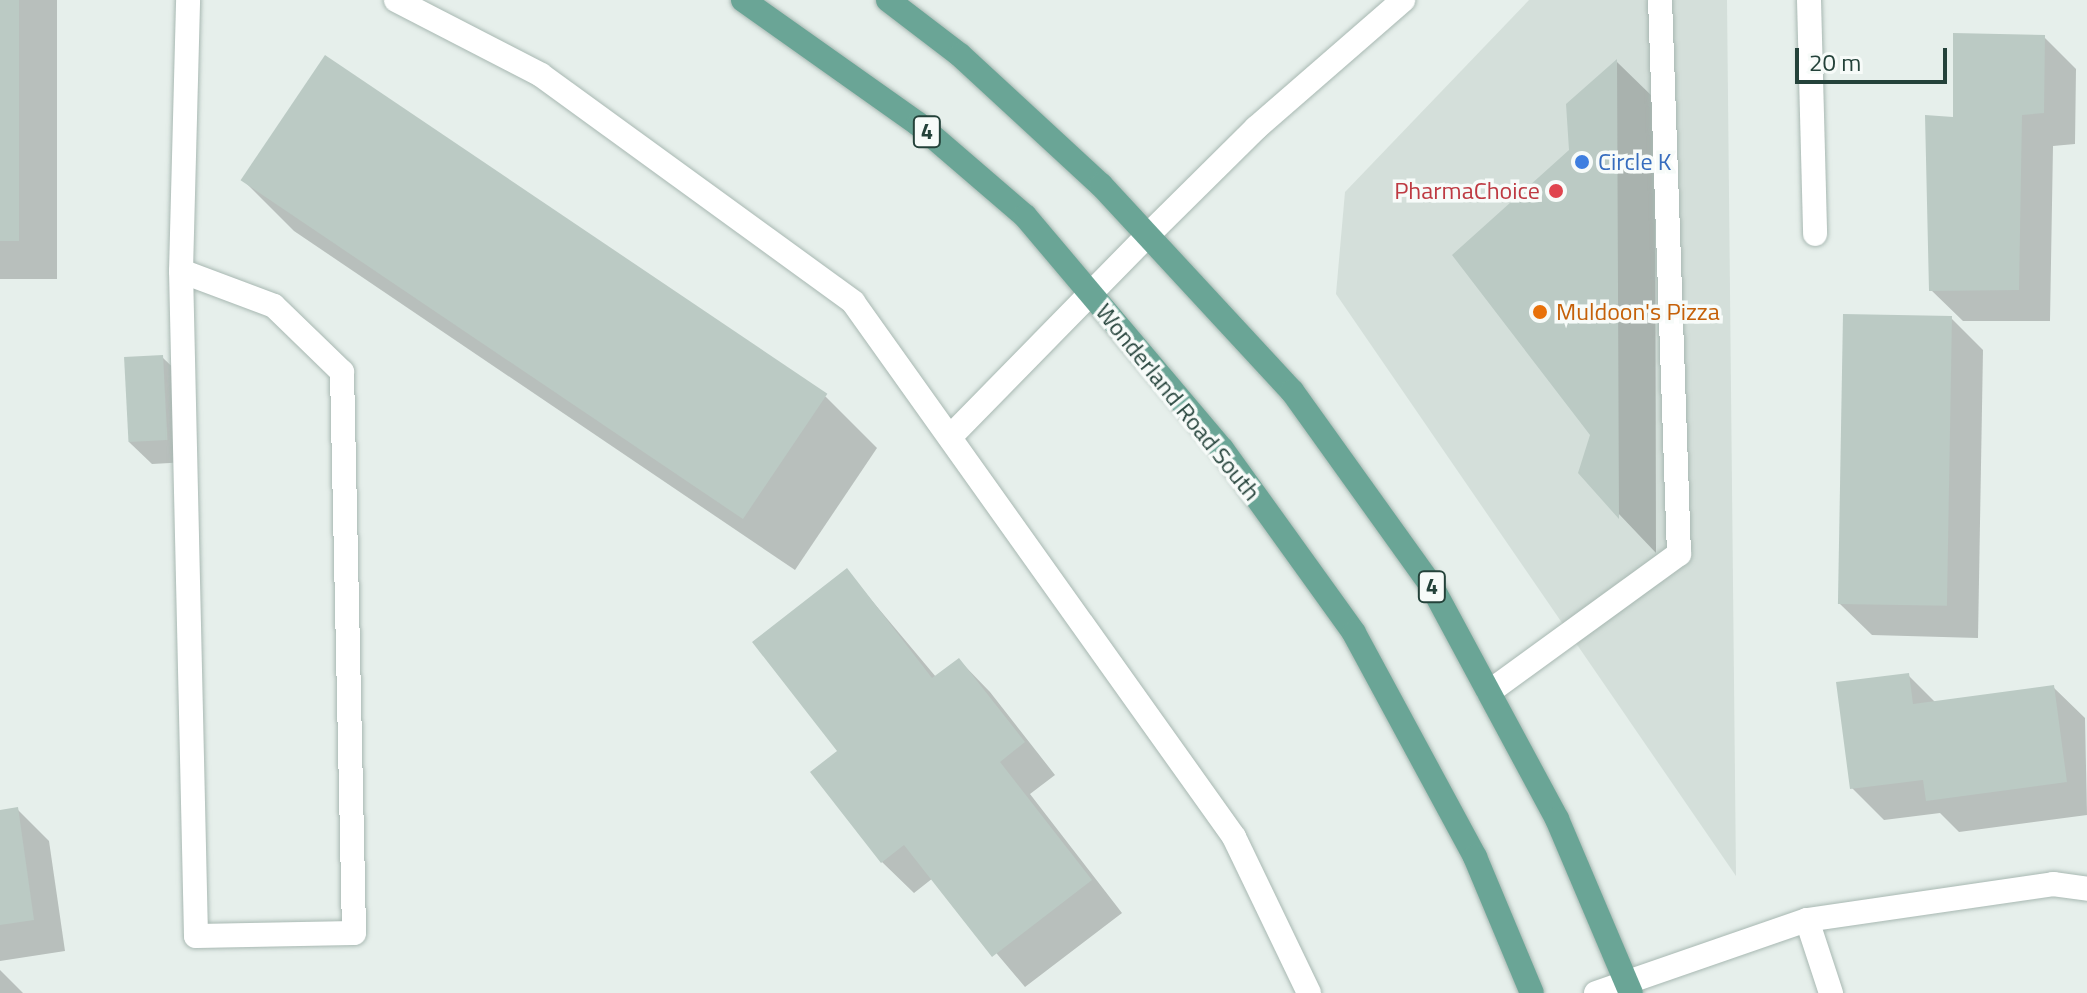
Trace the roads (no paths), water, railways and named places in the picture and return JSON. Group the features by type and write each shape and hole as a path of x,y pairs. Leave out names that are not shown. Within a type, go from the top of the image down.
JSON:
{"main road":[{"name":"Wonderland Road South","path":"743,0 918,124 1025,216 1222,449 1354,633 1475,857 1532,993"},
{"name":"4","path":"888,0 960,55 1148,235 1292,391 1431,585 1557,819 1628,987"}],"street":[{"path":"181,271 274,306 342,372 354,933 196,936 181,271 188,0"},
{"path":"396,0 541,75 853,302 1234,837 1309,993"},
{"path":"950,437 1088,292 1256,128 1403,0"},
{"path":"1489,692 1679,554 1660,0"},
{"path":"1809,0 1815,234"},
{"path":"1596,993 1628,987 1807,920 2053,884 2087,889"},
{"path":"1807,920 1831,993"}],"place":[{"name":"Circle K","path":"1582,162"},
{"name":"PharmaChoice","path":"1556,191"},
{"name":"Muldoon's Pizza","path":"1540,312"}]}
